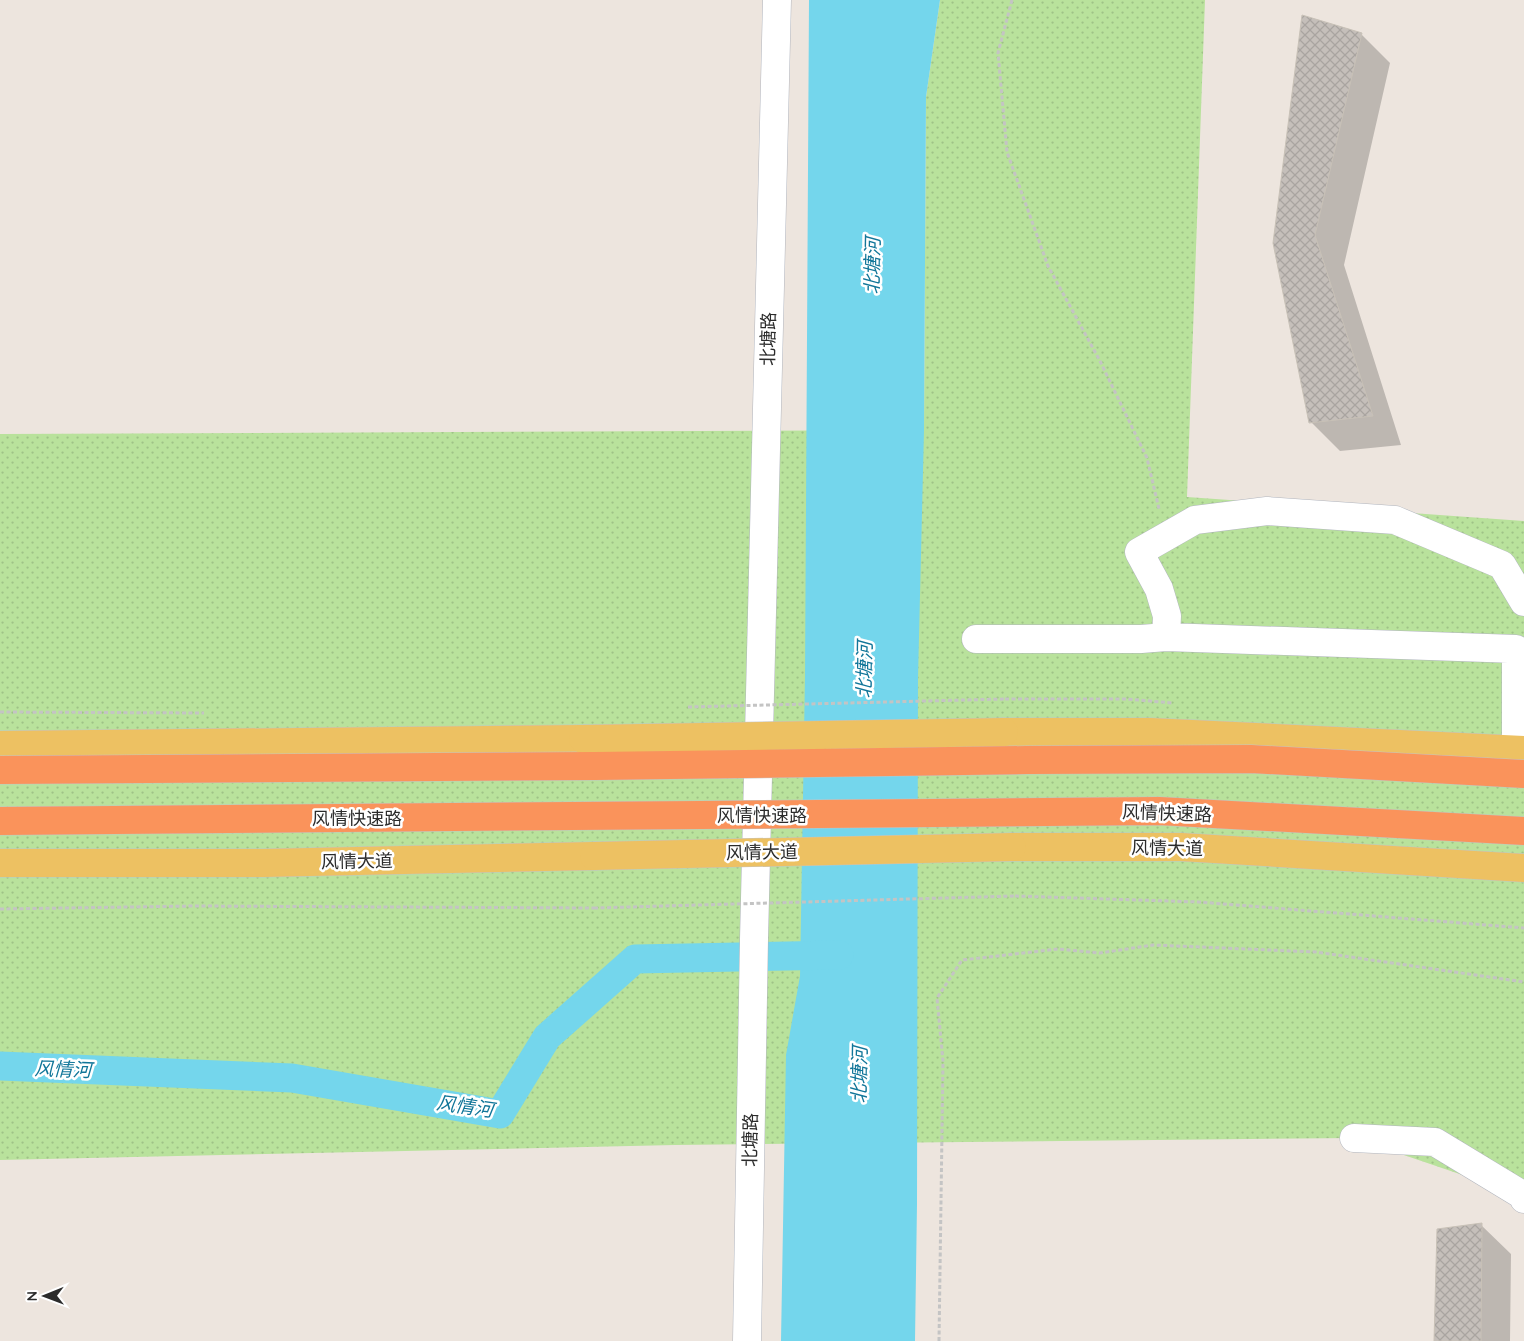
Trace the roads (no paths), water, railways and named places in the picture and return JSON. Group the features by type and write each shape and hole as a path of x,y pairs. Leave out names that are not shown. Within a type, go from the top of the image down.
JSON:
{"highway":[{"path":"0,770 585,766 1027,760 1521,758"},
{"name":"风情快速路","path":"0,822 1159,811 1524,831"}],"main road":[{"path":"6,744 583,739 1004,732 1150,732 1521,758"},
{"name":"风情大道","path":"0,863 263,863 1012,847 1181,847 1524,868"}],"street":[{"name":"北塘路","path":"747,1341 754,939 777,0"},
{"path":"1166,637 1167,616 1158,589 1139,552 1194,520 1267,511 1395,520 1502,565 1524,602"},
{"path":"976,639 1142,639 1166,637 1520,645 1521,758"},
{"path":"1354,1138 1435,1142 1524,1197"}],"water":[{"name":"北塘河","path":"809,0 940,0 926,97 924,430 918,678 915,1341 781,1341 786,1055 800,976 805,677"}],"waterway":[{"name":"风情河","path":"0,1066 292,1078 500,1114 547,1037 635,959 839,955"}]}
